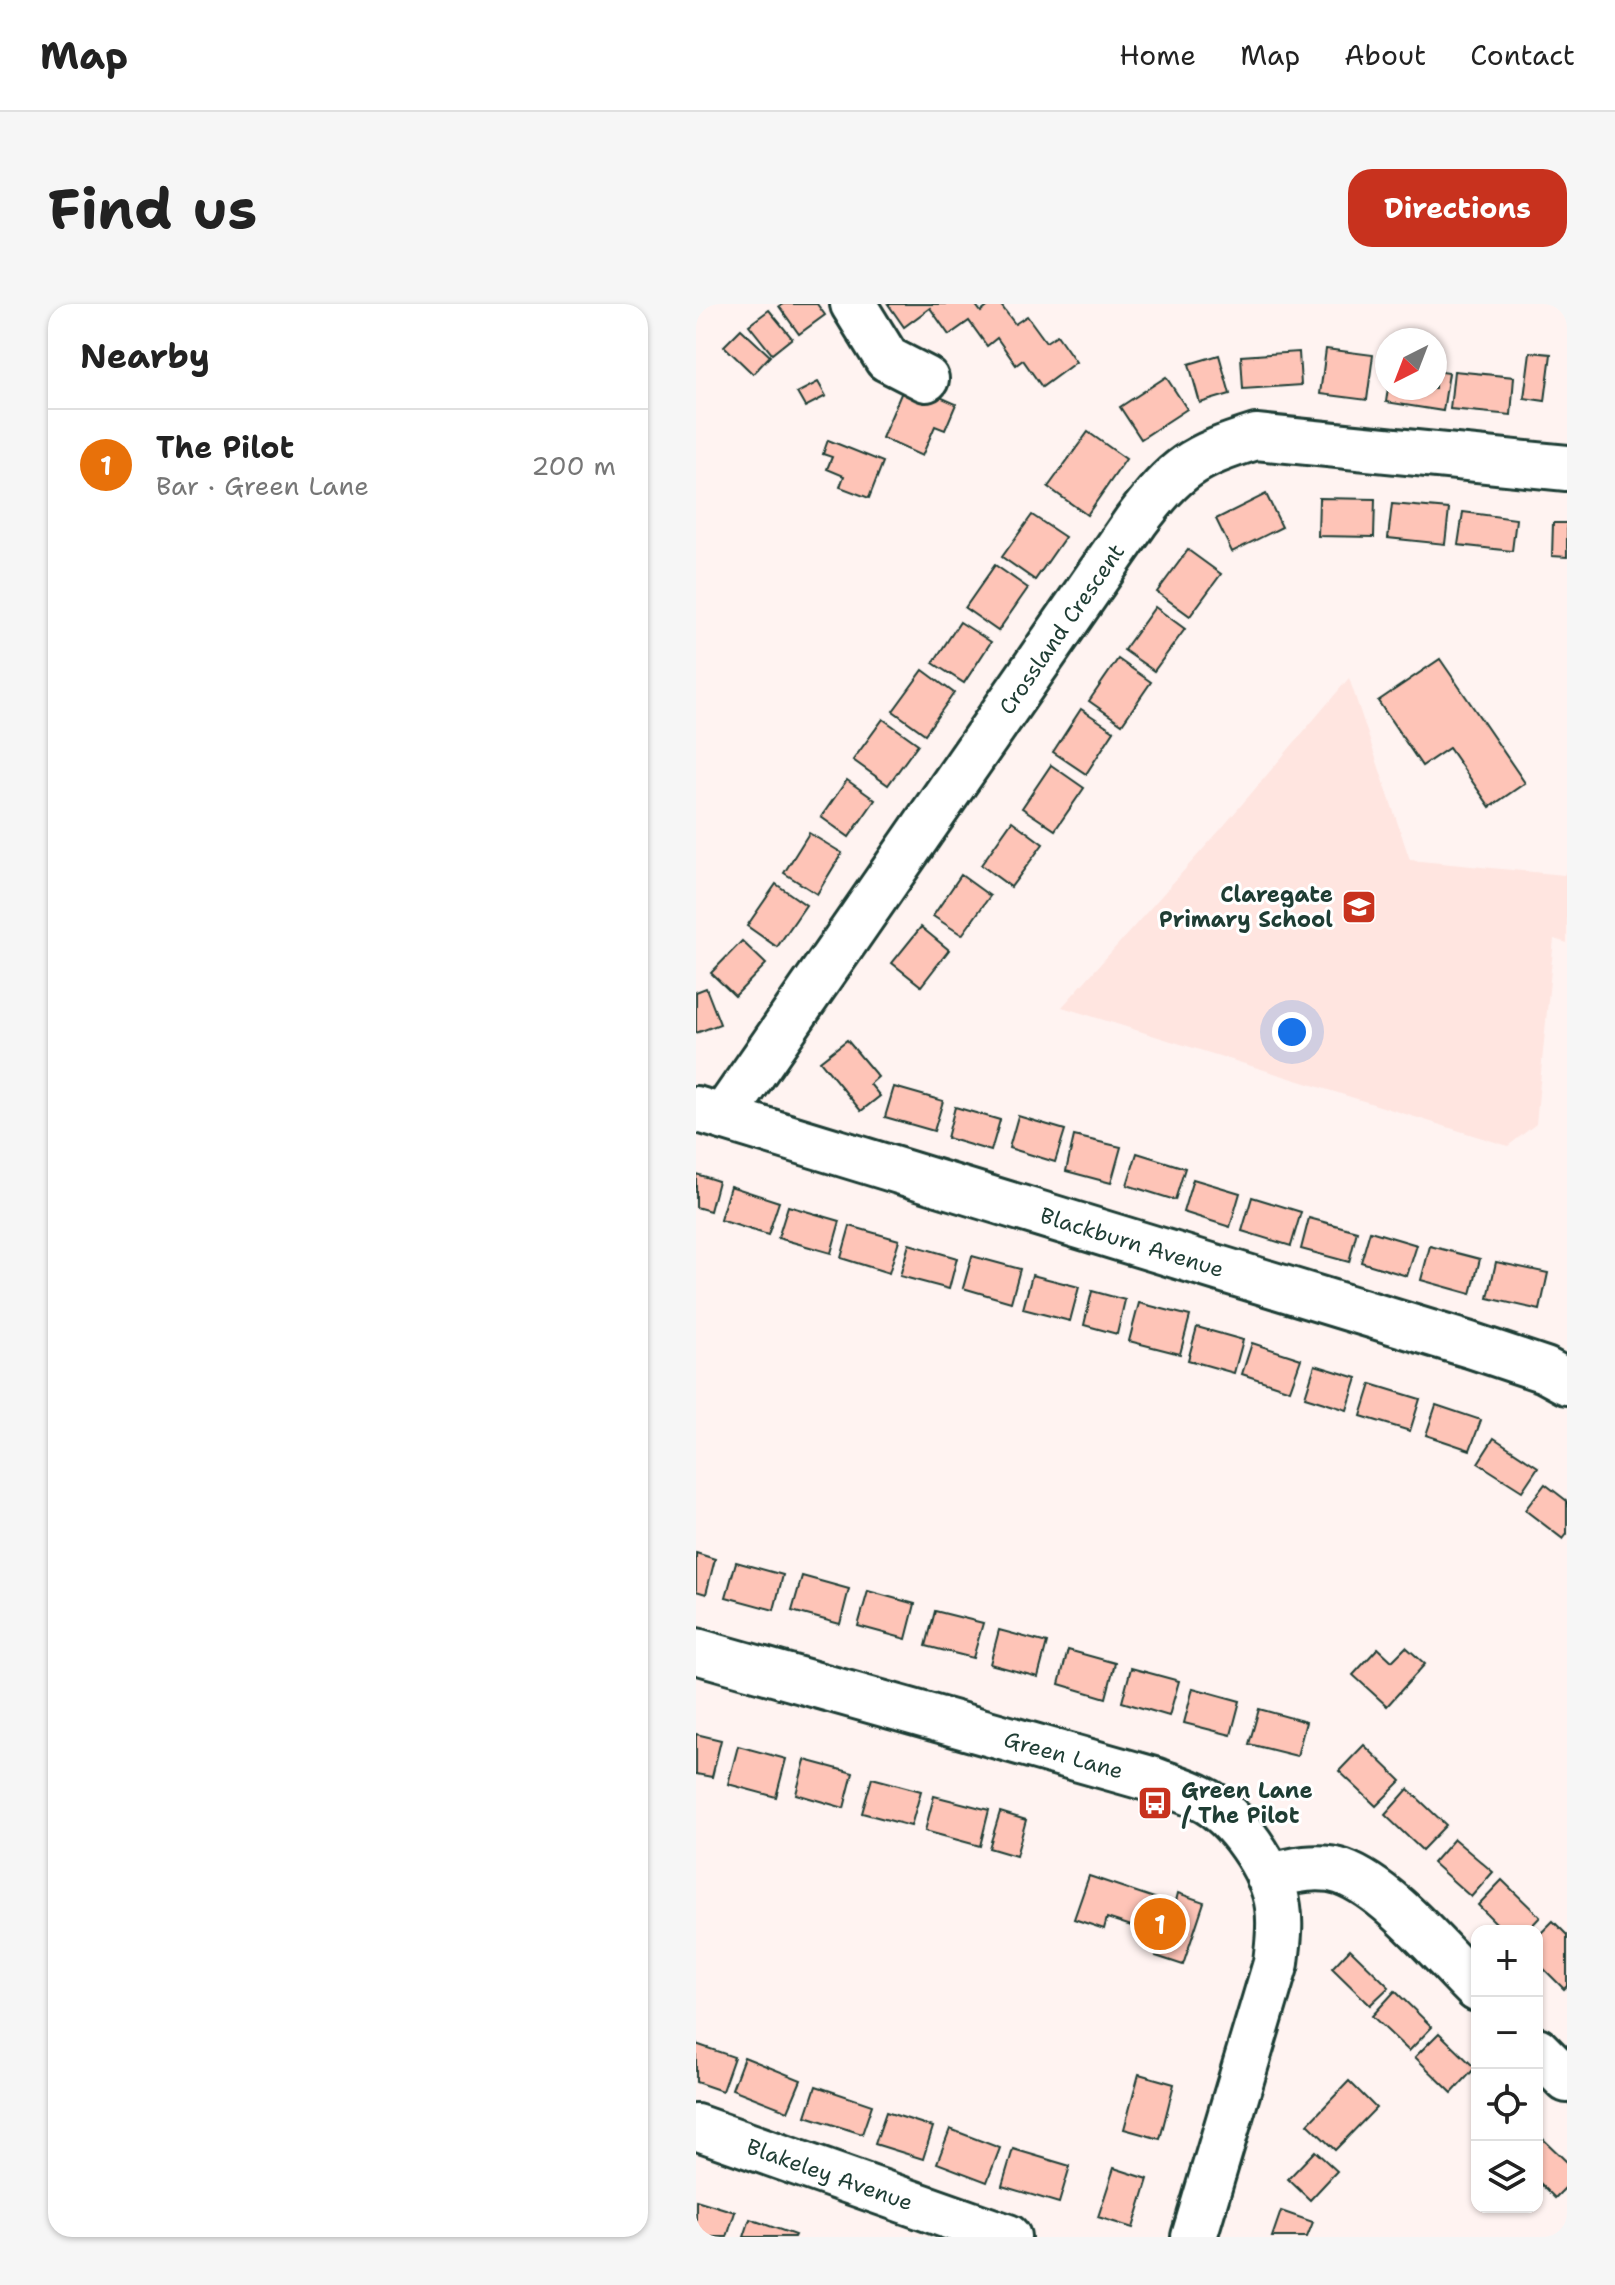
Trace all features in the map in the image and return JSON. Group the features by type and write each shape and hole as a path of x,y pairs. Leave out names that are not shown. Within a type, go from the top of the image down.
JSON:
{"street":[{"path":"853,304 887,359 926,379"},
{"name":"Crossland Crescent","path":"710,1113 1136,521 1165,483 1185,466 1215,450 1256,437 1567,468"},
{"name":"Blackburn Avenue","path":"710,1113 1470,1345 1545,1370 1567,1382"},
{"name":"Green Lane","path":"696,1651 1154,1780 1203,1799 1233,1824 1256,1851 1278,1905 1276,1963 1194,2237"},
{"path":"1269,1877 1289,1871 1315,1869 1340,1871 1360,1881 1389,1901 1471,1983"},
{"path":"1543,2056 1567,2080"},
{"name":"Blakeley Avenue","path":"696,2127 1008,2237"}],"shaded area":[{"name":"Claregate Primary School","path":"1349,678 1410,860 1564,875 1567,869 1567,943 1554,939 1536,1124 1508,1146 1062,1007 1221,829"}],"building":[{"path":"817,304 825,315 799,334 779,306"},
{"path":"888,304 975,304 981,312 991,304 1000,304 1015,324 1027,316 1046,342 1057,335 1076,362 1042,387 1023,360 1016,365 997,338 987,346 969,321 949,335 930,308 904,327"},
{"path":"769,310 792,338 772,354 749,325"},
{"path":"741,329 770,356 753,374 724,346"},
{"path":"1326,349 1373,355 1367,400 1320,394"},
{"path":"1299,352 1301,385 1243,389 1241,356"},
{"path":"1530,352 1551,354 1545,401 1524,398"},
{"path":"1219,355 1230,394 1200,403 1189,364"},
{"path":"1454,371 1514,377 1511,415 1450,409"},
{"path":"1166,377 1187,409 1141,439 1120,407"},
{"path":"818,382 826,396 805,407 797,393"},
{"path":"906,382 956,404 945,430 935,426 922,456 882,438"},
{"path":"1386,400 1445,400 1443,411"},
{"path":"1088,432 1126,459 1087,515 1048,487"},
{"path":"828,440 883,462 869,498 840,487 844,476 827,469 832,457 823,454"},
{"path":"1266,494 1282,527 1232,552 1216,519"},
{"path":"1319,498 1375,499 1374,537 1318,536"},
{"path":"1392,504 1449,509 1445,544 1388,538"},
{"path":"1463,512 1516,519 1512,551 1458,545"},
{"path":"1032,515 1065,537 1035,580 1002,557"},
{"path":"1553,523 1567,523 1567,557 1552,556"},
{"path":"1188,550 1221,574 1190,616 1157,592"},
{"path":"995,565 1028,588 998,631 965,608"},
{"path":"1155,607 1185,629 1154,671 1124,650"},
{"path":"960,622 991,642 964,683 933,663"},
{"path":"1118,659 1151,682 1122,724 1089,701"},
{"path":"1440,659 1525,783 1490,807 1449,748 1422,766 1378,701"},
{"path":"923,670 954,693 925,734 893,711"},
{"path":"1081,709 1114,731 1086,774 1053,752"},
{"path":"883,719 918,744 888,785 853,760"},
{"path":"1051,765 1084,788 1055,830 1022,808"},
{"path":"847,780 875,800 849,837 821,817"},
{"path":"1012,821 1043,844 1011,887 981,865"},
{"path":"809,833 842,853 817,894 784,873"},
{"path":"961,875 990,896 962,935 933,916"},
{"path":"776,884 806,905 777,947 747,926"},
{"path":"921,927 949,950 921,986 892,963"},
{"path":"742,941 766,964 735,996 711,973"},
{"path":"706,988 720,1024 696,1033 696,992"},
{"path":"847,1040 878,1077 870,1084 880,1096 861,1111 820,1061"},
{"path":"894,1087 943,1101 934,1131 885,1117"},
{"path":"955,1107 1000,1120 991,1151 947,1138"},
{"path":"1018,1116 1065,1130 1055,1162 1009,1148"},
{"path":"1074,1136 1121,1147 1111,1183 1066,1171"},
{"path":"1137,1153 1185,1168 1175,1200 1127,1185"},
{"path":"696,1174 718,1181 710,1211 696,1207"},
{"path":"1193,1179 1240,1193 1230,1227 1183,1212"},
{"path":"730,1186 779,1202 768,1235 720,1220"},
{"path":"1252,1197 1301,1212 1291,1246 1242,1231"},
{"path":"788,1206 840,1221 831,1253 778,1238"},
{"path":"1309,1218 1357,1231 1349,1262 1301,1249"},
{"path":"850,1226 899,1240 889,1273 841,1258"},
{"path":"1370,1231 1417,1245 1407,1276 1361,1262"},
{"path":"909,1244 957,1258 949,1289 900,1276"},
{"path":"1430,1246 1480,1259 1471,1294 1421,1280"},
{"path":"972,1256 1020,1269 1011,1302 963,1288"},
{"path":"1496,1262 1548,1273 1540,1310 1488,1298"},
{"path":"1032,1275 1079,1287 1070,1321 1023,1309"},
{"path":"1092,1291 1125,1300 1117,1334 1084,1325"},
{"path":"1139,1303 1190,1316 1180,1354 1129,1341"},
{"path":"1197,1327 1243,1340 1234,1373 1188,1360"},
{"path":"1252,1343 1301,1359 1290,1390 1242,1374"},
{"path":"1315,1365 1357,1378 1347,1410 1305,1397"},
{"path":"1371,1384 1420,1399 1410,1431 1361,1416"},
{"path":"1436,1405 1481,1420 1470,1450 1426,1435"},
{"path":"1494,1438 1538,1467 1522,1491 1478,1463"},
{"path":"1545,1484 1567,1501 1567,1534 1563,1539 1525,1510"},
{"path":"696,1553 715,1559 706,1594 696,1591"},
{"path":"736,1562 783,1575 774,1610 726,1597"},
{"path":"802,1576 849,1589 840,1624 792,1611"},
{"path":"868,1591 915,1604 906,1639 858,1626"},
{"path":"935,1611 983,1623 973,1658 926,1646"},
{"path":"999,1630 1047,1643 1038,1677 990,1664"},
{"path":"1406,1647 1425,1664 1387,1706 1353,1675 1378,1648 1392,1661"},
{"path":"1068,1650 1115,1663 1106,1698 1059,1684"},
{"path":"1131,1668 1179,1681 1169,1716 1122,1702"},
{"path":"1193,1688 1240,1701 1231,1735 1184,1723"},
{"path":"1259,1709 1306,1722 1297,1756 1249,1744"},
{"path":"696,1734 721,1740 712,1777 696,1774"},
{"path":"1364,1745 1401,1781 1376,1806 1339,1771"},
{"path":"738,1746 786,1759 776,1797 728,1784"},
{"path":"805,1760 853,1773 844,1808 796,1794"},
{"path":"872,1778 921,1791 911,1826 862,1813"},
{"path":"1408,1789 1446,1825 1422,1850 1385,1815"},
{"path":"934,1796 989,1810 980,1846 925,1831"},
{"path":"1000,1812 1026,1820 1016,1856 989,1848"},
{"path":"1454,1839 1493,1872 1471,1897 1433,1863"},
{"path":"1089,1876 1175,1905 1178,1893 1204,1902 1183,1965 1156,1956 1162,1936 1107,1918 1104,1929 1074,1919"},
{"path":"1502,1880 1540,1917 1533,1925 1498,1925 1478,1905"},
{"path":"1553,1921 1567,1935 1567,1986 1564,1989 1543,1968 1543,1931"},
{"path":"1350,1949 1389,1987 1370,2005 1332,1968"},
{"path":"1395,1991 1432,2027 1409,2051 1372,2016"},
{"path":"1439,2033 1471,2064 1471,2072 1452,2093 1415,2057"},
{"path":"696,2044 734,2057 722,2091 696,2082"},
{"path":"744,2057 801,2080 788,2111 732,2089"},
{"path":"1139,2074 1174,2084 1160,2139 1124,2129"},
{"path":"1349,2081 1376,2108 1335,2150 1308,2124"},
{"path":"816,2086 872,2105 862,2134 806,2116"},
{"path":"886,2112 933,2127 923,2159 875,2144"},
{"path":"950,2129 1000,2148 987,2182 937,2163"},
{"path":"1543,2139 1567,2162 1567,2186 1555,2198 1543,2186"},
{"path":"1013,2149 1070,2166 1059,2203 1002,2186"},
{"path":"1315,2151 1337,2171 1310,2200 1288,2179"},
{"path":"1114,2168 1148,2179 1133,2228 1098,2217"},
{"path":"696,2200 735,2212 727,2237 696,2237"},
{"path":"1281,2211 1313,2222 1307,2237 1272,2237"},
{"path":"750,2219 795,2235 744,2237"}],"place":[{"name":"Claregate Primary School","path":"1359,907"},
{"name":"Green Lane / The Pilot","path":"1155,1803"},
{"name":"The Pilot","path":"1160,1924"}]}
